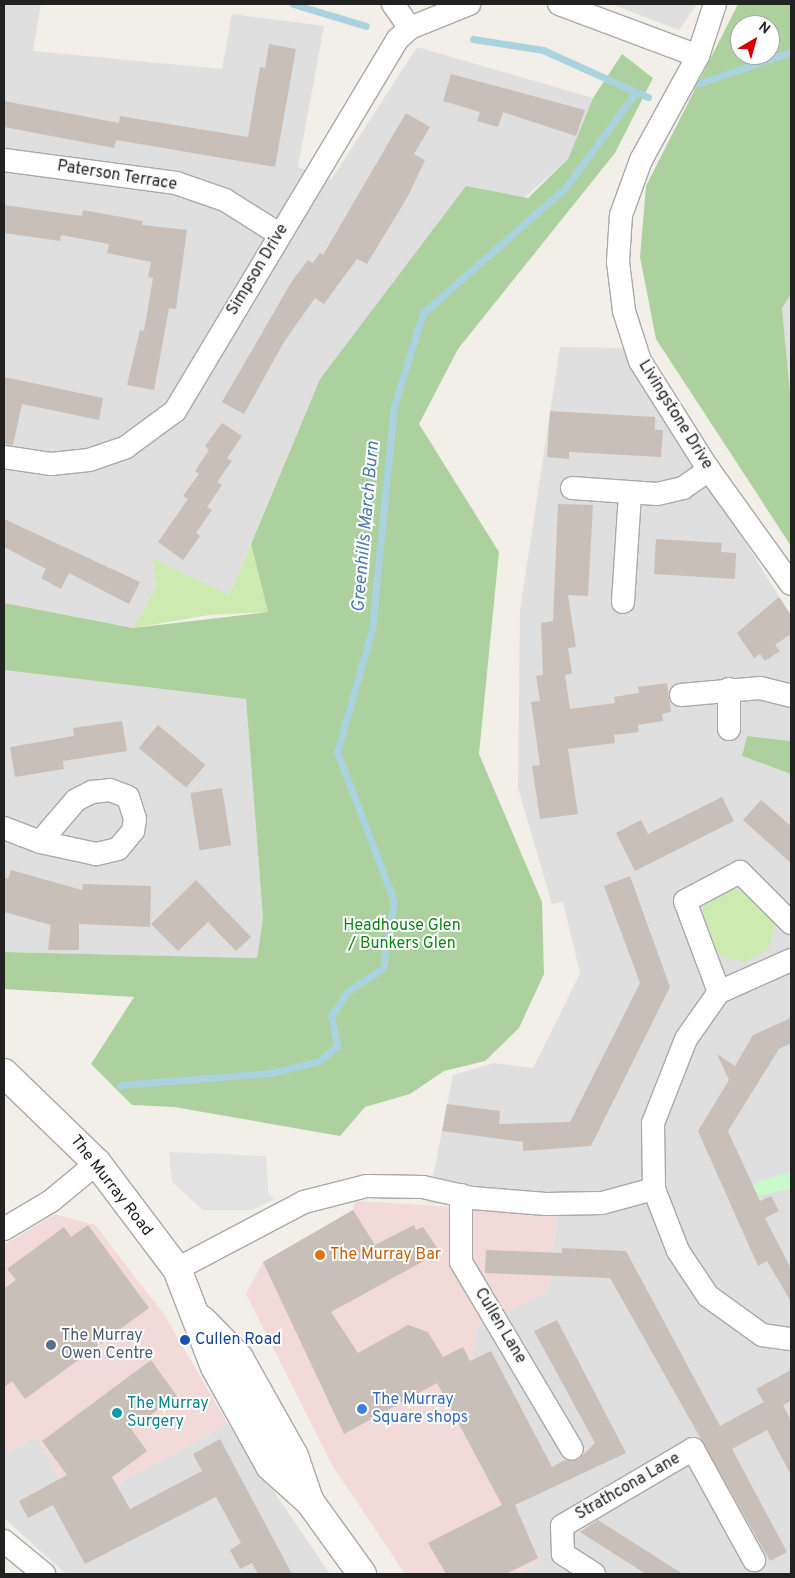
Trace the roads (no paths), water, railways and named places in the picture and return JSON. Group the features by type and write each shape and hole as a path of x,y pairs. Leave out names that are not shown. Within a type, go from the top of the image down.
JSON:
{"street":[{"path":"393,4 410,28"},
{"name":"Simpson Drive","path":"4,457 51,464 89,460 126,447 175,411 279,234 398,39 410,28 469,4"},
{"path":"559,4 698,56"},
{"name":"Livingstone Drive","path":"715,4 698,56 641,160 621,215 618,262 624,311 640,361 709,470 791,584"},
{"name":"Paterson Terrace","path":"4,160 176,183 225,200 279,234"},
{"path":"572,488 630,495 683,488 709,470"},
{"path":"623,602 630,495"},
{"path":"681,695 729,689 760,688 791,696"},
{"path":"729,689 729,729"},
{"path":"4,828 40,842"},
{"path":"719,992 684,901 740,872 791,922"},
{"path":"791,960 719,992 686,1040 653,1123 654,1189 678,1252 708,1296 762,1334 791,1338"},
{"name":"The Murray Road","path":"11,1080 47,1111 97,1163 177,1269 197,1315 240,1358 294,1456 310,1502 362,1574"},
{"path":"4,1229 51,1201 97,1163"},
{"path":"177,1269 266,1211 367,1186 423,1187 461,1195 546,1204 602,1204 654,1189"},
{"name":"Cullen Lane","path":"461,1195 460,1262 572,1449"},
{"name":"Strathcona Lane","path":"594,1574 563,1554 562,1526 693,1449 754,1560"},
{"path":"4,1541 44,1574"}],"waterway":[{"path":"293,4 366,26"},
{"path":"473,39 543,50 636,92"},
{"path":"688,87 791,52"},
{"name":"Greenhills March Burn","path":"120,1085 271,1073 319,1061 337,1046 331,1016 347,992 383,968 394,901 337,752 372,629 394,406 423,313 565,188 636,92 648,97"}],"place":[{"name":"The Murray Bar","path":"320,1255"},
{"name":"Cullen Road","path":"185,1340"},
{"name":"The Murray Owen Centre","path":"51,1345"},
{"name":"The Murray Square shops","path":"362,1409"},
{"name":"The Murray Surgery","path":"117,1413"}],"park label":[{"name":"Headhouse Glen / Bunkers Glen","path":"402,935"}]}
